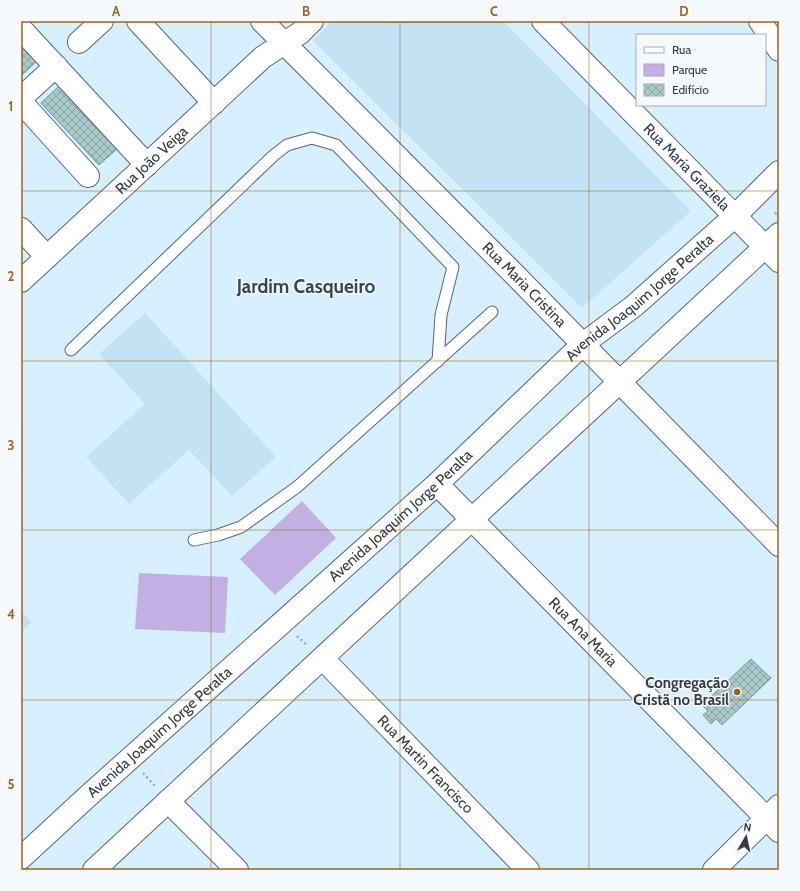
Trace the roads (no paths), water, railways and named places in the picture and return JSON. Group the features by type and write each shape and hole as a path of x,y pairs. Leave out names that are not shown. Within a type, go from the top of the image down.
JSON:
{"street":[{"path":"79,42 102,21"},
{"path":"138,21 214,103"},
{"name":"Rua Maria Cristina","path":"262,21 621,382 779,545"},
{"name":"Rua João Veiga","path":"21,281 264,57 300,34 312,21"},
{"name":"Rua Maria Graziela","path":"544,21 735,216 775,248"},
{"path":"760,21 779,50"},
{"path":"21,29 147,164"},
{"path":"21,98 56,66"},
{"path":"21,102 88,176"},
{"name":"Avenida Joaquim Jorge Peralta","path":"21,858 437,484 583,344 634,306 735,216 779,172"},
{"path":"21,229 47,257"},
{"path":"94,870 621,382 775,248"},
{"name":"Rua Ana Maria","path":"437,484 775,819"},
{"name":"Rua Martin Francisco","path":"323,659 528,870"},
{"path":"168,801 237,870"},
{"path":"714,870 775,819"}],"lane":[{"path":"71,350 273,156 287,145 312,138 336,146 453,267 441,315 438,361"},
{"path":"194,540 218,535 241,527 297,487 492,312"}],"place":[{"name":"Congregação Cristã no Brasil","path":"737,692"}],"district":[{"name":"Jardim Casqueiro","path":"306,286"}]}
